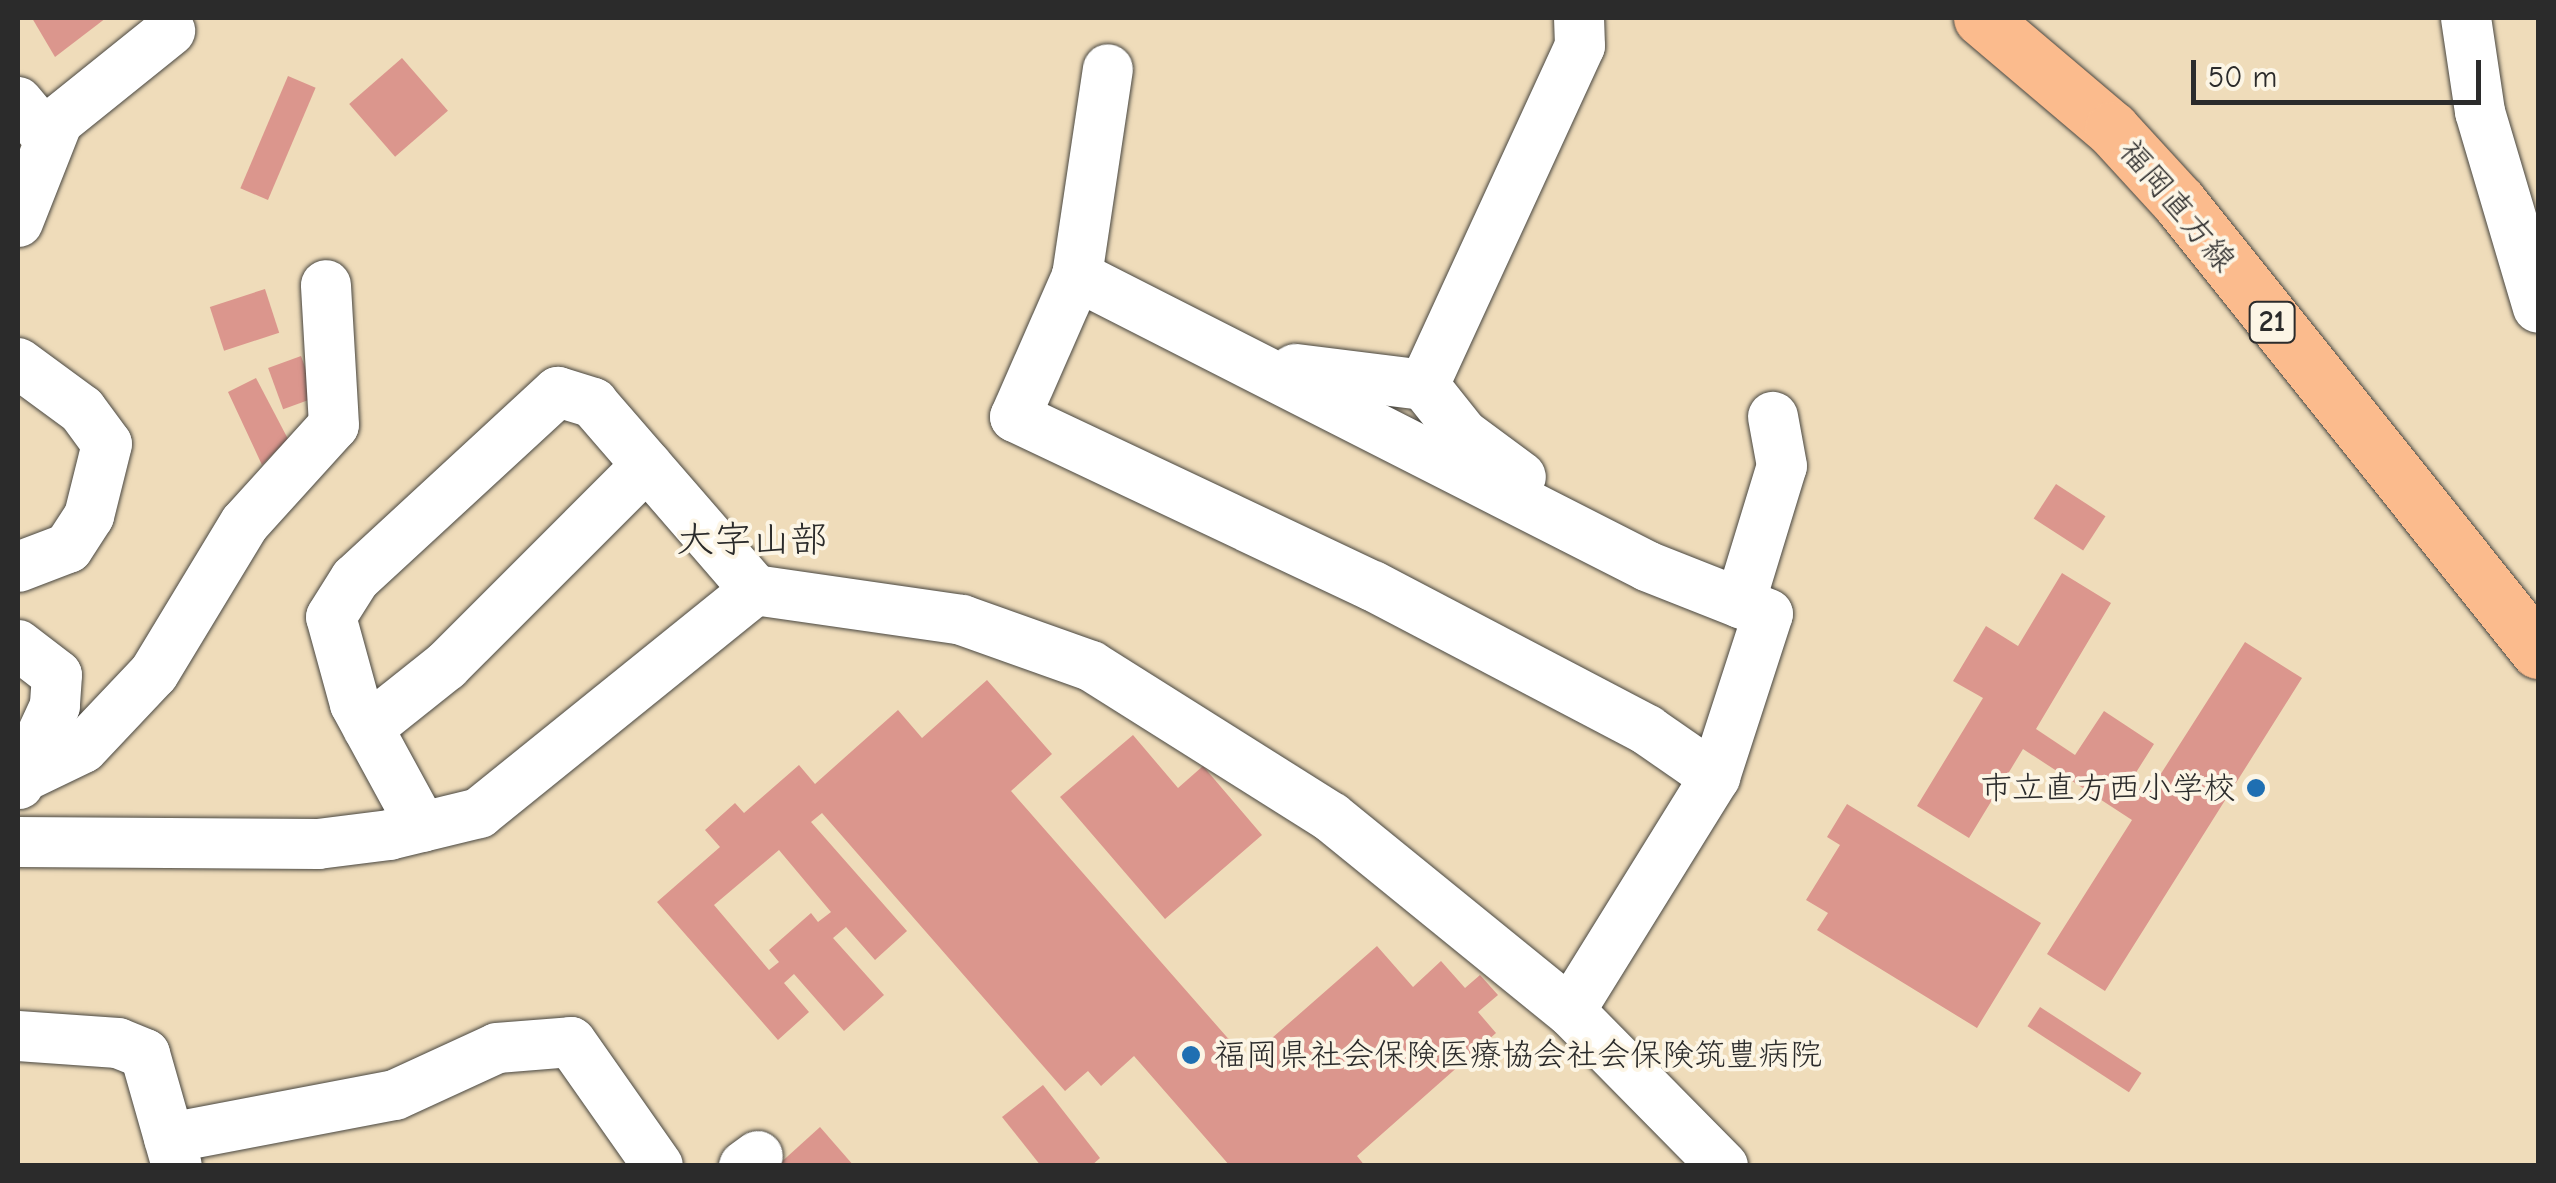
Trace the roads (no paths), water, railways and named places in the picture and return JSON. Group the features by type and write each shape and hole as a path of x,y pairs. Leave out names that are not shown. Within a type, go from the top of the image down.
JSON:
{"main road":[{"name":"福岡直方線","path":"1981,18 2112,129 2180,202 2538,651"}],"street":[{"path":"1424,384 1580,46 1579,18"},
{"path":"2466,18 2480,112 2529,230 2538,308"},
{"path":"18,222 33,120 170,30"},
{"path":"1108,69 1077,276 1015,416 1373,586 1648,730 1714,777"},
{"path":"1077,276 1562,524 1768,614 1714,777 1570,1011"},
{"path":"21,781 84,748 154,673 244,523 334,425 326,286"},
{"path":"1204,341 1296,370 1424,384 1462,434 1542,492 1562,524"},
{"path":"18,364 82,410 107,444 89,516 68,548 18,567"},
{"path":"422,828 368,728 331,617 355,579 558,392 593,404 755,590 962,620 1091,666 1331,817 1570,1011 1723,1166"},
{"path":"1740,603 1782,466 1773,418"},
{"path":"368,728 446,666 647,466"},
{"path":"18,842 318,844 422,828 479,813 755,590"},
{"path":"18,645 57,675 55,706 21,781"},
{"path":"18,1036 118,1043 145,1054 173,1152 395,1095 497,1048 571,1042 658,1166"}],"place":[{"name":"市立直方西小学校","path":"2256,788"},
{"name":"福岡県社会保険医療協会社会保険筑豊病院","path":"1191,1055"}],"district":[{"name":"大字山部","path":"752,541"}]}
